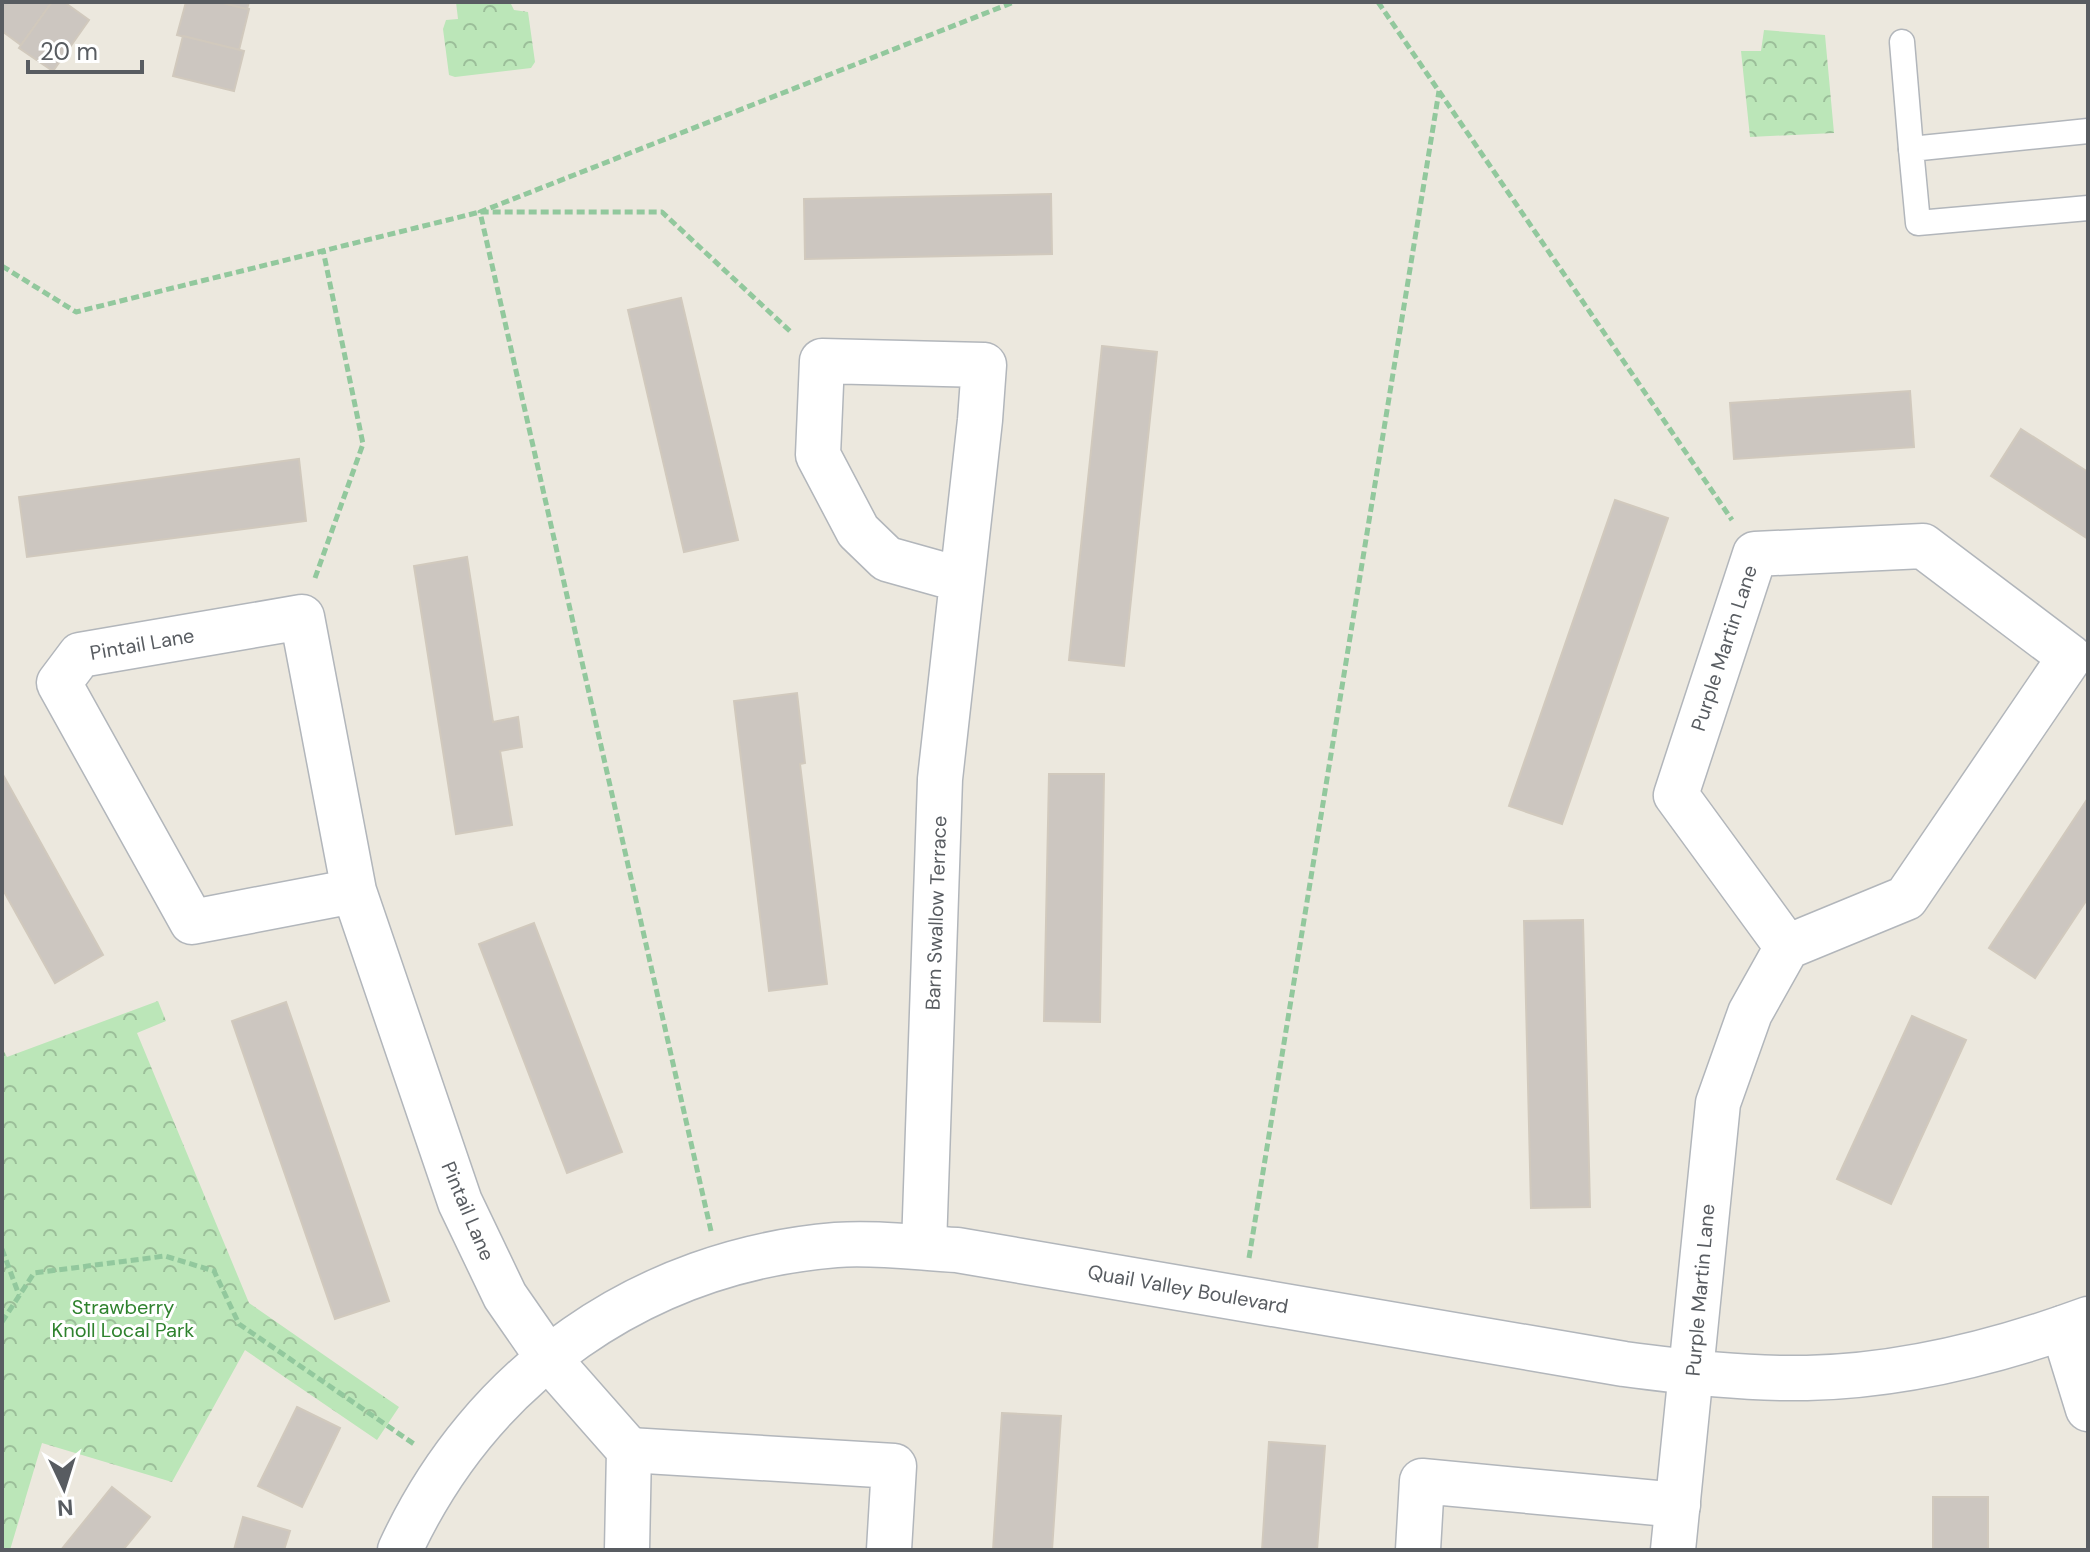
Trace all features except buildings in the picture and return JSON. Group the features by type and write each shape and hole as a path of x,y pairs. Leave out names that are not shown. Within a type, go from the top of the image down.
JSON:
{"street":[{"name":"Barn Swallow Terrace","path":"822,361 984,365 940,779 924,1246"},
{"path":"822,361 818,455 858,531 887,559 962,580"},
{"name":"Purple Martin Lane","path":"1673,1550 1718,1103 1750,1013 1787,947 1906,898 2070,657 1923,546 1755,554 1676,795 1787,947"},
{"name":"Pintail Lane","path":"354,891 192,922 59,683 80,655 302,617 354,891 460,1202 505,1296 548,1358 629,1450"},
{"name":"Quail Valley Boulevard","path":"400,1550 420,1510 481,1422 516,1386 591,1325 670,1285 719,1268 815,1247 865,1243 987,1254 1624,1364 1693,1372 1808,1378 1881,1372 1986,1352 2075,1323"},
{"path":"2075,1323 2088,1409"},
{"path":"627,1550 629,1450 894,1466 889,1550"},
{"path":"1418,1550 1422,1481 1678,1505"}],"lane":[{"path":"1902,42 1918,223 2088,208"},
{"path":"1911,149 2088,131"}],"path":[{"path":"2,266 76,312 480,212 1014,2"},
{"path":"1378,2 1755,554"},
{"path":"1243,1299 1439,91"},
{"path":"480,212 662,212 822,361"},
{"path":"480,212 719,1268"},
{"path":"302,617 363,444 323,250"},
{"path":"2,1249 19,1296"},
{"path":"2,1322 34,1273 165,1256 214,1271 239,1324 448,1467"}],"green space":[{"path":"456,2 510,2 514,10 528,12 535,62 531,68 455,77 449,75 443,29 446,20 458,19"},
{"path":"1764,30 1825,35 1834,133 1750,137 1741,51 1761,51"},
{"name":"Strawberry Knoll Local Park","path":"158,1001 166,1021 137,1033 249,1303 399,1407 377,1440 245,1350 172,1482 42,1443 10,1550 2,1550 2,1048 7,1057"}]}
